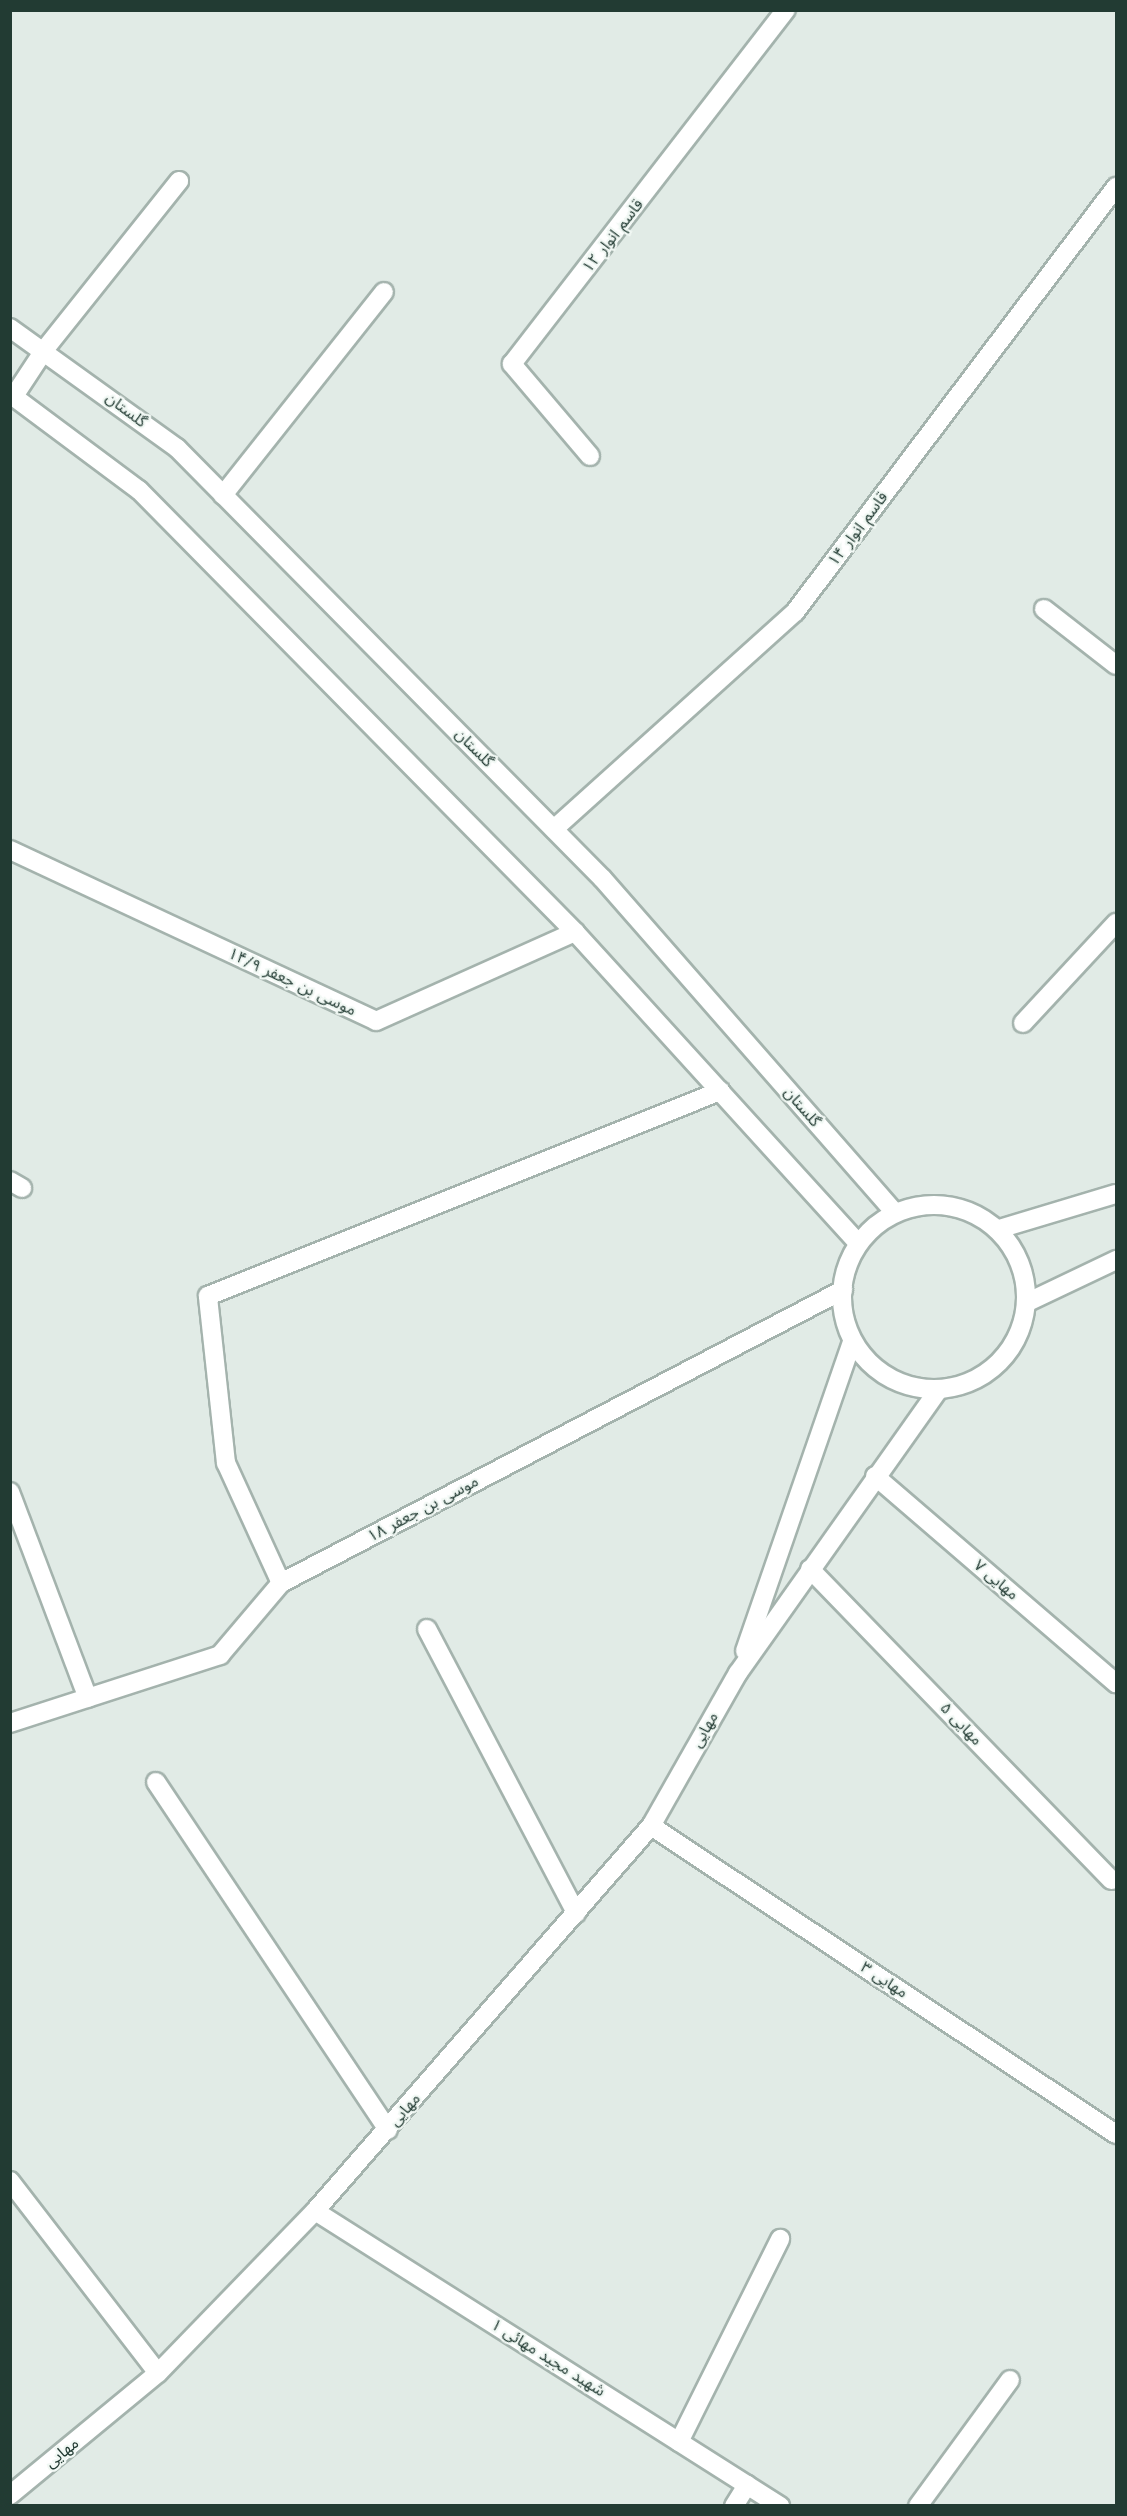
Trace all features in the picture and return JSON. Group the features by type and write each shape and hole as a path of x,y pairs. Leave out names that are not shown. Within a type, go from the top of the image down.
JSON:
{"street":[{"name":"قاسم انوار ۱۲","path":"590,456 512,364 786,10"},
{"path":"179,181 45,349 12,395 139,490 575,932 858,1244"},
{"name":"قاسم انوار ۱۴","path":"554,829 795,612 1116,187"},
{"path":"223,495 384,292"},
{"name":"گلستان","path":"10,328 45,349 177,448 554,829 895,1213"},
{"path":"1044,609 1116,665"},
{"name":"موسی بن جعفر ۱۴/۹","path":"10,850 376,1021 575,932"},
{"path":"1023,1023 1116,923"},
{"path":"281,1583 226,1463 208,1296 720,1091"},
{"path":"999,1229 1116,1194"},
{"path":"940,1206 967,1210 999,1229 1021,1262 1028,1302 1015,1346 982,1378 938,1391 894,1380 874,1369 852,1342 842,1309 843,1290 858,1244 895,1213 940,1206"},
{"path":"1028,1302 1116,1260"},
{"name":"موسی بن جعفر ۱۸","path":"10,1723 220,1655 281,1583 843,1290"},
{"path":"738,1673 852,1342"},
{"path":"738,1673 875,1476 938,1391"},
{"name":"مهایی ۷","path":"875,1476 1116,1683"},
{"path":"10,1492 88,1698"},
{"name":"مهایی ۵","path":"810,1569 1111,1880"},
{"path":"427,1629 576,1913"},
{"name":"مهایی","path":"10,2495 159,2373 315,2211 388,2130 651,1826 738,1673"},
{"path":"156,1782 388,2130"},
{"name":"مهایی ۳","path":"651,1826 1116,2134"},
{"path":"10,2181 159,2373"},
{"name":"شهید مجید مهائی ۱","path":"315,2211 780,2505"},
{"path":"679,2442 780,2240"},
{"path":"918,2505 1010,2380"},
{"path":"734,2505 747,2485"}]}
